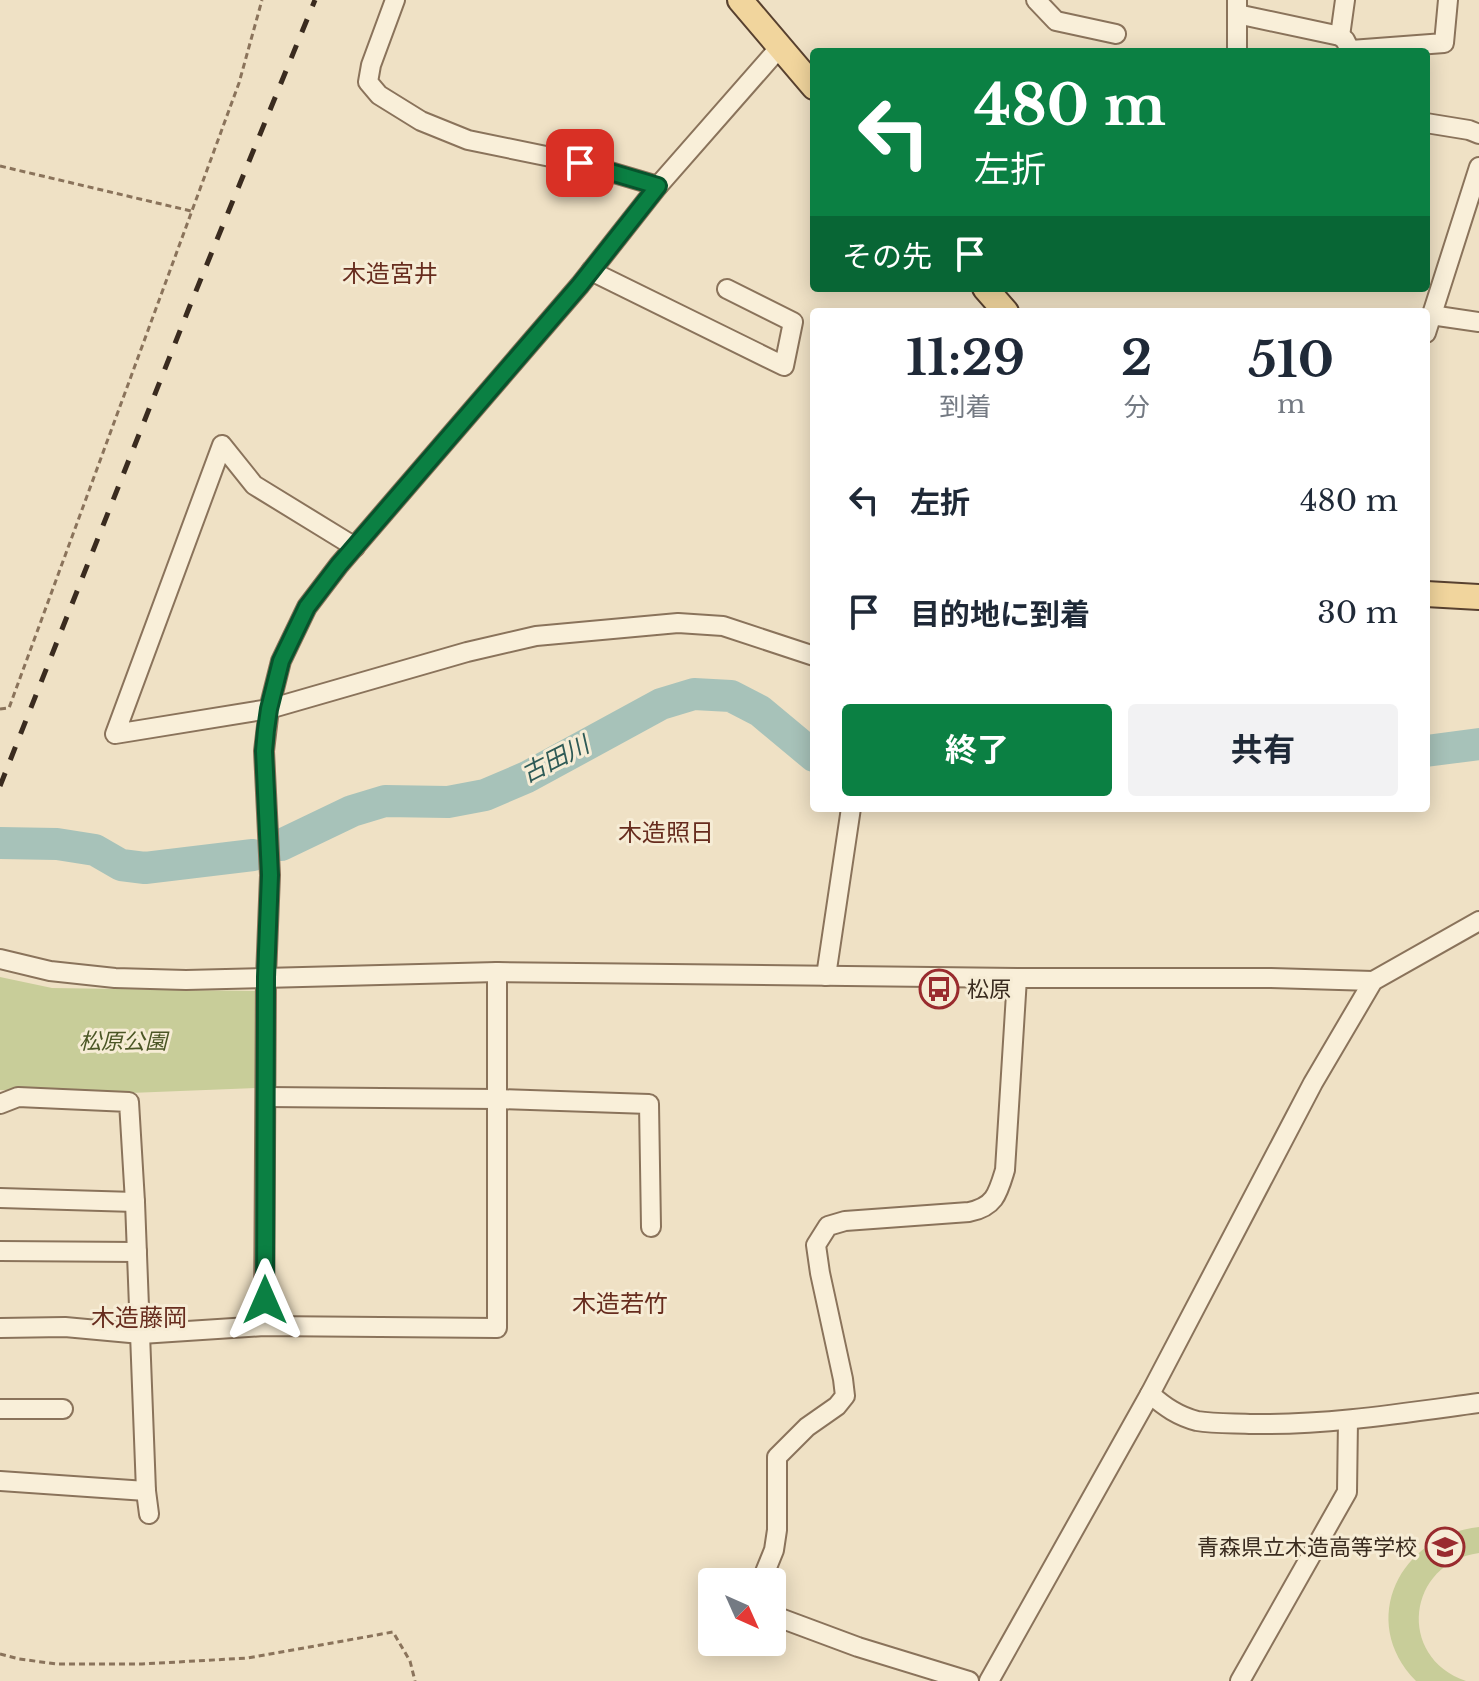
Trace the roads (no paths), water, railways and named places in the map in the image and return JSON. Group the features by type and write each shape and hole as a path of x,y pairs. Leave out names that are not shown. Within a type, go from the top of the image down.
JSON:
{"main road":[{"path":"740,0 810,82"},
{"path":"988,292 1002,308"},
{"path":"1430,594 1479,597"}],"street":[{"path":"395,0 371,65 368,82 379,95 421,121 468,140 580,163 658,186"},
{"path":"1036,0 1056,21 1116,34"},
{"path":"1056,21 1061,0"},
{"path":"1345,0 1348,46"},
{"path":"1237,48 1237,7 1348,46 1444,43 1448,0"},
{"path":"264,1326 266,977 270,875 264,751 269,709 281,661 307,607 355,547 591,271 658,186 780,47"},
{"path":"1430,124 1479,134"},
{"path":"1430,321 1470,220 1479,167"},
{"path":"591,271 784,366 793,322 727,289"},
{"path":"1430,324 1479,322"},
{"path":"355,547 254,485 222,445 115,734 269,709 467,652 536,636 678,623 723,626 810,655"},
{"path":"826,976 850,812"},
{"path":"989,1681 1150,1394 1313,1083 1373,981 1479,921"},
{"path":"0,959 50,971 115,978 186,980 497,972 1373,981"},
{"path":"0,1328 65,1327 141,1334 264,1326 497,1328 497,972"},
{"path":"767,1568 777,1530 777,1457 845,1396 816,1245 828,1226 845,1221 984,1209 999,1191 1005,1170 1017,978"},
{"path":"0,1104 18,1097 129,1102 149,1514"},
{"path":"266,1097 649,1104 651,1227"},
{"path":"0,1198 135,1202"},
{"path":"0,1251 137,1252"},
{"path":"1150,1394 1171,1412 1198,1421 1289,1425 1479,1403"},
{"path":"0,1409 63,1409"},
{"path":"1240,1681 1347,1492 1348,1420"},
{"path":"0,1481 146,1491"},
{"path":"786,1620 858,1647 969,1681"}],"waterway":[{"name":"古田川","path":"281,845 352,811 385,801 448,802 485,795 527,777 661,704 694,694 731,696 760,711 810,753"},
{"name":"古田川","path":"1430,750 1479,744"},
{"name":"古田川","path":"0,843 57,844 95,850 121,865 145,868 253,855"}],"railway":[{"path":"0,786 315,0"}],"place":[{"name":"松原","path":"939,989"},
{"name":"青森県立木造高等学校","path":"1445,1547"}],"district":[{"name":"木造宮井","path":"390,273"},
{"name":"木造照日","path":"666,832"},
{"name":"木造若竹","path":"620,1303"},
{"name":"木造藤岡","path":"139,1317"}],"park label":[{"name":"松原公園","path":"123,1041"}]}
